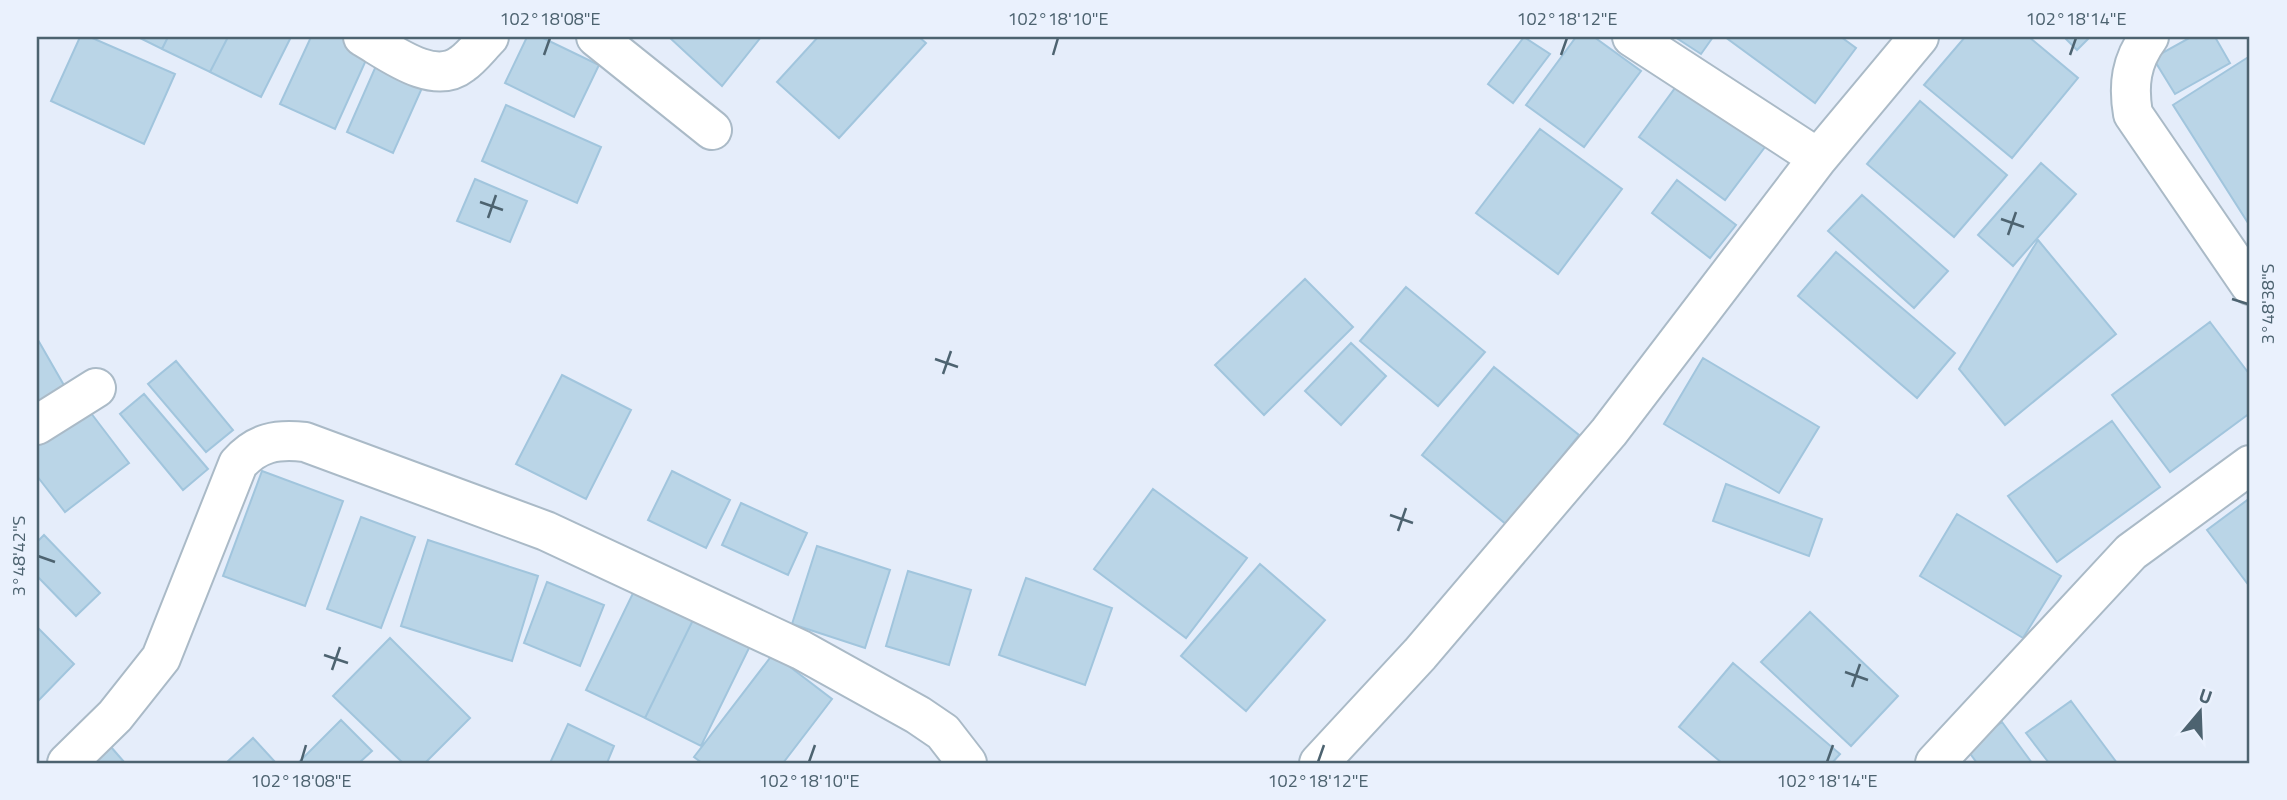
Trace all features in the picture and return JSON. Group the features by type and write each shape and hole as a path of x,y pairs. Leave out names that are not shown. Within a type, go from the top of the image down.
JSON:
{"street":[{"path":"363,37 424,69 440,72 462,64 489,37"},
{"path":"596,37 712,130"},
{"path":"1632,37 1818,158"},
{"path":"1319,763 1420,654 1609,432 1818,158 1919,37"},
{"path":"2149,37 2132,71 2129,93 2133,114 2250,285"},
{"path":"37,425 96,388"},
{"path":"68,763 116,716 161,658 238,464 250,450 285,440 305,442 547,531 801,650 918,715 943,732 967,763"},
{"path":"1935,763 2131,552 2250,465"}],"building":[{"path":"80,37 90,37 175,74 144,144 51,101"},
{"path":"138,37 168,37 162,49"},
{"path":"168,37 228,37 210,72 162,49"},
{"path":"228,37 291,37 261,97 210,72"},
{"path":"311,37 342,37 371,49 335,129 280,104"},
{"path":"527,37 541,37 599,65 574,117 505,83"},
{"path":"669,37 761,37 722,86"},
{"path":"818,37 919,37 926,43 839,138 777,82"},
{"path":"1524,37 1550,54 1513,103 1488,84"},
{"path":"1576,37 1594,37 1641,71 1584,147 1526,105"},
{"path":"1675,37 1713,37 1701,54"},
{"path":"1725,37 1841,37 1856,48 1815,103"},
{"path":"1965,37 2029,37 2078,78 2012,158 1924,85"},
{"path":"2064,37 2090,37 2077,50"},
{"path":"2191,37 2215,37 2230,63 2175,94 2153,58"},
{"path":"2250,56 2250,226 2173,105"},
{"path":"379,59 426,79 393,153 347,132"},
{"path":"1678,84 1765,147 1725,200 1639,137"},
{"path":"1920,101 2007,175 1954,237 1867,164"},
{"path":"506,105 601,147 577,203 482,161"},
{"path":"1540,129 1622,189 1558,274 1476,213"},
{"path":"2041,163 2076,194 2013,266 1978,235"},
{"path":"475,179 527,201 510,242 457,221"},
{"path":"1677,180 1736,225 1710,258 1652,213"},
{"path":"1862,195 1948,271 1914,308 1828,231"},
{"path":"2038,240 2116,334 2005,425 1959,369"},
{"path":"1836,252 1955,353 1917,398 1798,296"},
{"path":"1305,279 1353,327 1264,415 1215,365"},
{"path":"1406,287 1485,352 1438,406 1360,341"},
{"path":"2210,322 2250,375 2250,413 2170,472 2112,395"},
{"path":"37,341 73,401 37,422"},
{"path":"1351,343 1386,376 1341,425 1305,391"},
{"path":"1703,358 1819,427 1779,493 1664,424"},
{"path":"176,361 233,430 206,452 148,384"},
{"path":"1494,367 1579,435 1507,525 1422,455"},
{"path":"562,375 631,410 586,499 516,464"},
{"path":"144,394 208,469 183,490 120,414"},
{"path":"81,400 129,463 65,512 37,476 37,434"},
{"path":"2112,421 2160,487 2057,562 2008,496"},
{"path":"262,471 343,501 305,606 223,576"},
{"path":"672,471 730,500 706,548 648,520"},
{"path":"1726,484 1822,519 1809,556 1713,521"},
{"path":"1153,489 1247,558 1186,638 1094,569"},
{"path":"2250,498 2250,587 2207,530"},
{"path":"741,503 807,533 788,575 722,545"},
{"path":"1957,514 2061,576 2023,638 1920,576"},
{"path":"361,517 415,537 381,628 327,609"},
{"path":"44,535 100,593 76,616 37,576 37,542"},
{"path":"428,540 538,576 512,661 401,626"},
{"path":"817,546 890,570 865,648 792,624"},
{"path":"1260,564 1325,620 1246,711 1181,656"},
{"path":"908,571 971,590 949,665 886,646"},
{"path":"1026,578 1112,608 1085,685 999,655"},
{"path":"547,582 604,605 580,666 524,643"},
{"path":"636,587 695,616 645,718 586,690"},
{"path":"1810,612 1898,696 1851,746 1761,662"},
{"path":"695,616 751,644 701,746 645,718"},
{"path":"37,627 74,664 37,702"},
{"path":"390,638 470,718 425,763 403,763 333,696"},
{"path":"773,654 832,699 783,763 702,763 694,757"},
{"path":"1733,663 1840,754 1832,763 1722,763 1679,727"},
{"path":"2071,701 2117,763 2049,763 2026,733"},
{"path":"341,720 372,751 359,763 298,763"},
{"path":"2002,722 2032,763 1977,763 1966,748"},
{"path":"568,724 614,746 607,763 550,763"},
{"path":"253,738 276,763 226,763"},
{"path":"111,747 125,763 91,763"}]}
